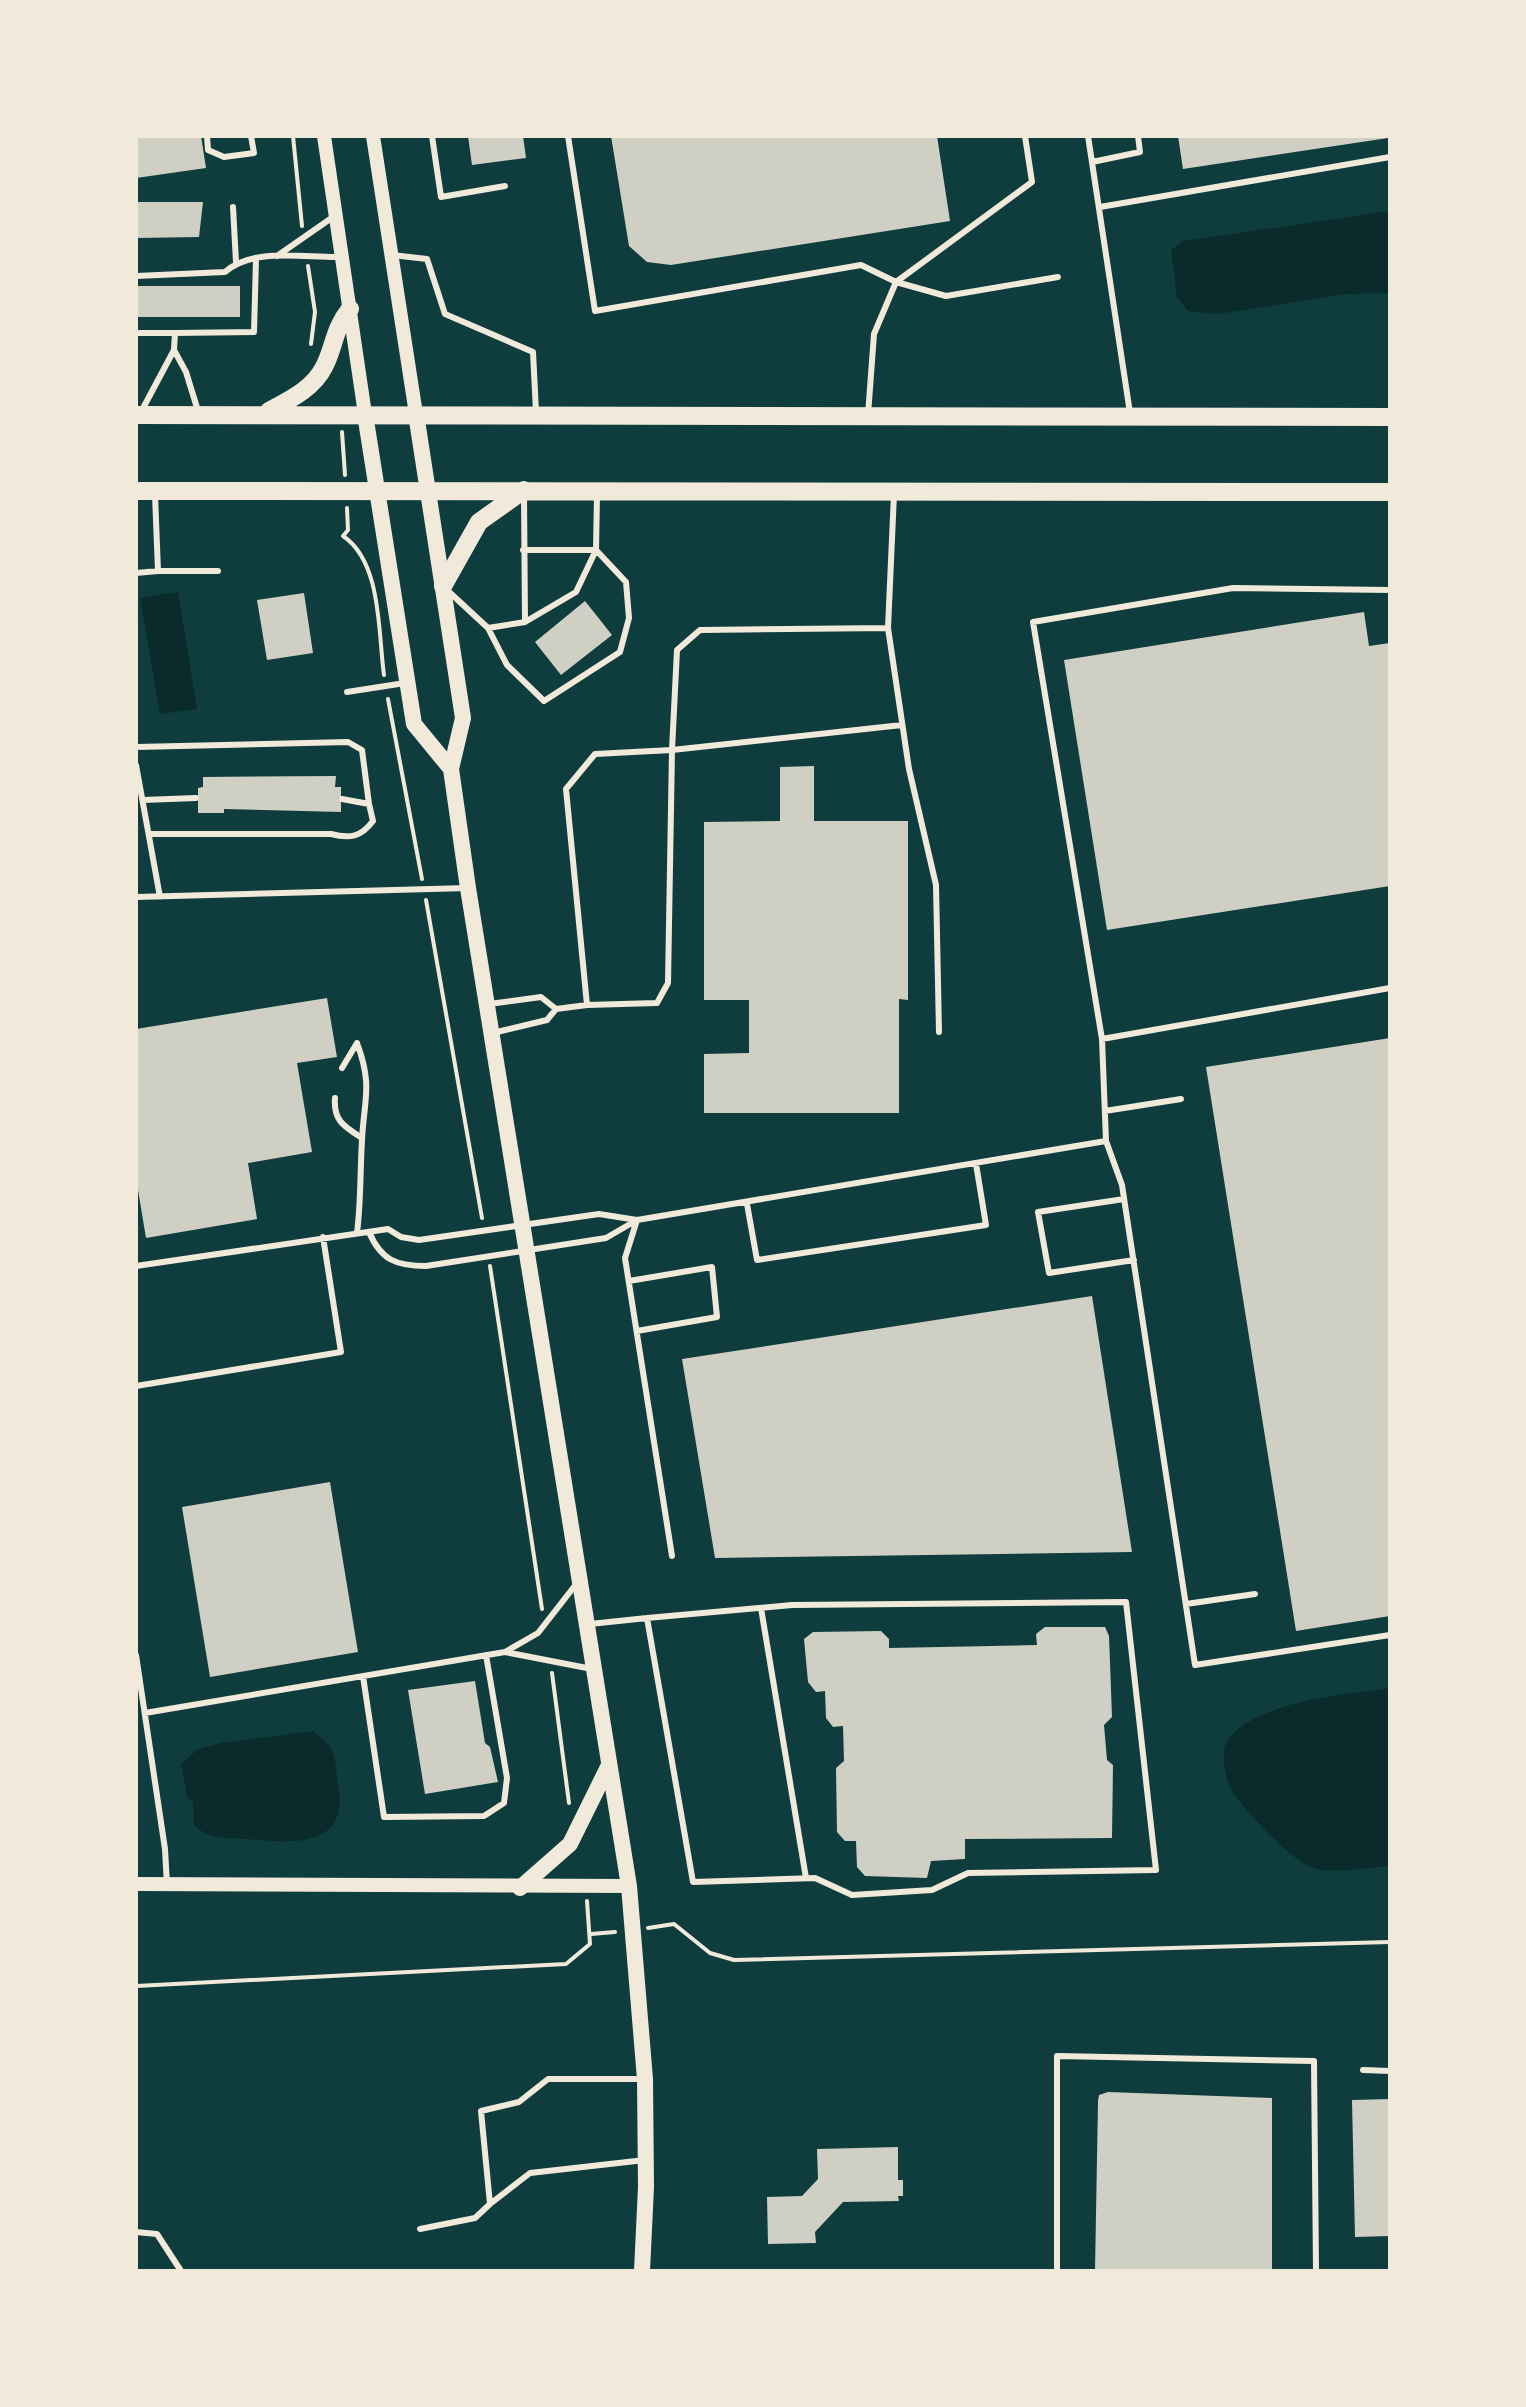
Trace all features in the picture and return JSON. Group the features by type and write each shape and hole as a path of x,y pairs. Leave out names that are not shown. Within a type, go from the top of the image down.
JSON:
{"main road":[{"path":"264,413 291,399 320,374 336,326 350,309"},
{"path":"365,414 414,724 451,769"},
{"path":"416,414 463,718 451,769 489,1034 629,1886 645,2079 642,2271"},
{"path":"138,415 1390,417"},
{"path":"443,586 479,522 524,490"},
{"path":"145,491 1390,492"},
{"path":"520,1888 570,1844 609,1765"}],"street":[{"path":"324,136 365,414"},
{"path":"373,136 416,414"},
{"path":"136,1884 520,1888 629,1886"}],"lane":[{"path":"207,136 208,150 224,157 254,153 251,136"},
{"path":"432,136 441,197 505,186"},
{"path":"568,136 595,311 861,265 896,282 946,296 1058,277"},
{"path":"868,415 874,334 896,282 1032,182 1025,136"},
{"path":"1088,136 1131,417"},
{"path":"1092,162 1140,152 1138,136"},
{"path":"1100,207 1390,157"},
{"path":"233,207 236,262"},
{"path":"277,256 335,215"},
{"path":"392,255 427,259 445,314 533,352 537,414"},
{"path":"136,276 225,272 236,262 277,256 342,257"},
{"path":"136,333 254,332 256,259"},
{"path":"138,415 174,350 175,333"},
{"path":"174,350 186,372 199,415"},
{"path":"524,490 525,622"},
{"path":"894,490 888,628 902,725 936,885 939,1032"},
{"path":"145,491 158,571"},
{"path":"488,628 525,622 576,592 596,550 597,492"},
{"path":"443,586 488,628 507,665 544,701 620,652 629,618 626,582 596,550 523,550"},
{"path":"136,573 218,571"},
{"path":"1390,590 1233,588 1033,622 1102,1039 1106,1141 1124,1199 1195,1665 1390,1635"},
{"path":"489,1034 547,1020 556,1009 657,1003 668,983 677,650 700,630 888,628"},
{"path":"347,692 408,683"},
{"path":"587,1005 566,789 595,754 672,750 902,725"},
{"path":"136,747 348,742 362,750 373,821 353,837 331,834 150,834"},
{"path":"136,765 160,897"},
{"path":"143,800 196,798"},
{"path":"342,799 369,804"},
{"path":"136,897 468,888"},
{"path":"1102,1039 1390,988"},
{"path":"485,1005 541,997 556,1009"},
{"path":"342,1068 357,1043 367,1070 368,1107 362,1138 363,1193 357,1233"},
{"path":"335,1098 334,1112 341,1124 362,1138"},
{"path":"1105,1111 1181,1099"},
{"path":"136,1266 388,1229 401,1237 419,1240 599,1214 637,1220 747,1204 1106,1141"},
{"path":"747,1204 757,1260 986,1225 976,1164"},
{"path":"1124,1199 1038,1212 1049,1273 1134,1260"},
{"path":"369,1232 387,1259 402,1266 426,1266 606,1238 637,1220"},
{"path":"637,1220 625,1258 672,1556"},
{"path":"136,1386 341,1352 323,1237"},
{"path":"629,1281 712,1267 717,1317 637,1331"},
{"path":"505,1652 538,1633 579,1580"},
{"path":"1186,1604 1255,1594"},
{"path":"586,1624 647,1618 761,1608 1126,1602 1156,1870 968,1873 932,1890 852,1895 815,1878 693,1882 647,1618"},
{"path":"761,1608 806,1878"},
{"path":"145,1713 505,1652 593,1669"},
{"path":"136,1655 165,1849 167,1885"},
{"path":"363,1676 384,1817 484,1816 504,1803 507,1778 486,1655"},
{"path":"1057,2271 1057,2056 1314,2061 1316,2271"},
{"path":"1363,2070 1390,2071"},
{"path":"490,2204 481,2111 519,2102 548,2079 645,2079"},
{"path":"420,2229 475,2218 530,2173 646,2160"},
{"path":"136,2232 157,2234 181,2271"}],"path":[{"path":"293,136 303,232"},
{"path":"309,357 315,312 310,278"},
{"path":"341,414 348,530 343,536 356,546 367,569 383,665"},
{"path":"388,701 415,846"},
{"path":"431,923 480,1209"},
{"path":"491,1277 544,1622"},
{"path":"552,1675 570,1789 569,1806"},
{"path":"136,1986 551,1966 580,1955 590,1944 588,1912"},
{"path":"664,1926 674,1924 710,1953 734,1960 1390,1942"},
{"path":"591,1934 604,1933"}],"water":[{"path":"1390,211 1390,293 1346,294 1218,314 1188,311 1177,297 1171,250 1183,241"},
{"path":"178,592 197,709 160,714 140,598"},
{"path":"1390,1688 1390,1866 1339,1870 1311,1867 1268,1833 1232,1791 1224,1764 1226,1743 1243,1725 1282,1707"},
{"path":"314,1731 330,1746 335,1760 339,1805 335,1821 327,1831 314,1837 282,1841 218,1837 194,1825 193,1802 187,1798 181,1764 198,1749 221,1743"}],"building":[{"path":"136,136 201,136 206,168 136,178"},
{"path":"468,136 523,136 526,158 472,165"},
{"path":"611,136 937,136 950,221 671,265 647,262 629,246"},
{"path":"1178,136 1388,136 1388,138 1183,169"},
{"path":"136,202 203,202 199,237 136,238"},
{"path":"136,286 240,286 240,317 136,317"},
{"path":"304,593 313,653 267,660 257,600"},
{"path":"585,601 612,635 561,675 535,642"},
{"path":"1364,612 1369,646 1390,643 1390,886 1107,930 1064,660"},
{"path":"814,766 814,821 908,821 908,1000 899,999 899,1113 704,1113 704,1054 749,1053 749,1000 704,1000 704,822 780,821 780,767"},
{"path":"336,776 335,787 341,787 341,812 224,809 224,813 198,813 198,788 203,787 203,777"},
{"path":"327,998 337,1057 297,1063 312,1152 248,1163 257,1219 146,1238 136,1178 136,1029"},
{"path":"1390,1038 1390,1616 1296,1631 1206,1067"},
{"path":"1092,1296 1132,1552 715,1558 682,1359"},
{"path":"330,1482 358,1652 210,1677 182,1507"},
{"path":"1045,1627 1105,1627 1109,1636 1112,1717 1104,1725 1107,1760 1113,1765 1112,1838 965,1839 965,1859 931,1861 927,1878 865,1876 857,1867 856,1841 845,1841 837,1832 836,1768 844,1761 843,1726 833,1727 826,1718 825,1691 816,1692 808,1682 804,1639 813,1632 881,1631 889,1639 889,1648 1037,1645 1036,1634"},
{"path":"475,1681 485,1743 490,1747 498,1782 425,1794 408,1690"},
{"path":"1108,2092 1272,2098 1272,2271 1095,2271 1098,2101 1099,2095"},
{"path":"1390,2099 1390,2236 1355,2237 1352,2100"},
{"path":"898,2147 898,2180 903,2180 903,2196 898,2196 899,2201 843,2202 815,2232 816,2243 768,2244 767,2197 802,2196 818,2179 817,2149"}]}
